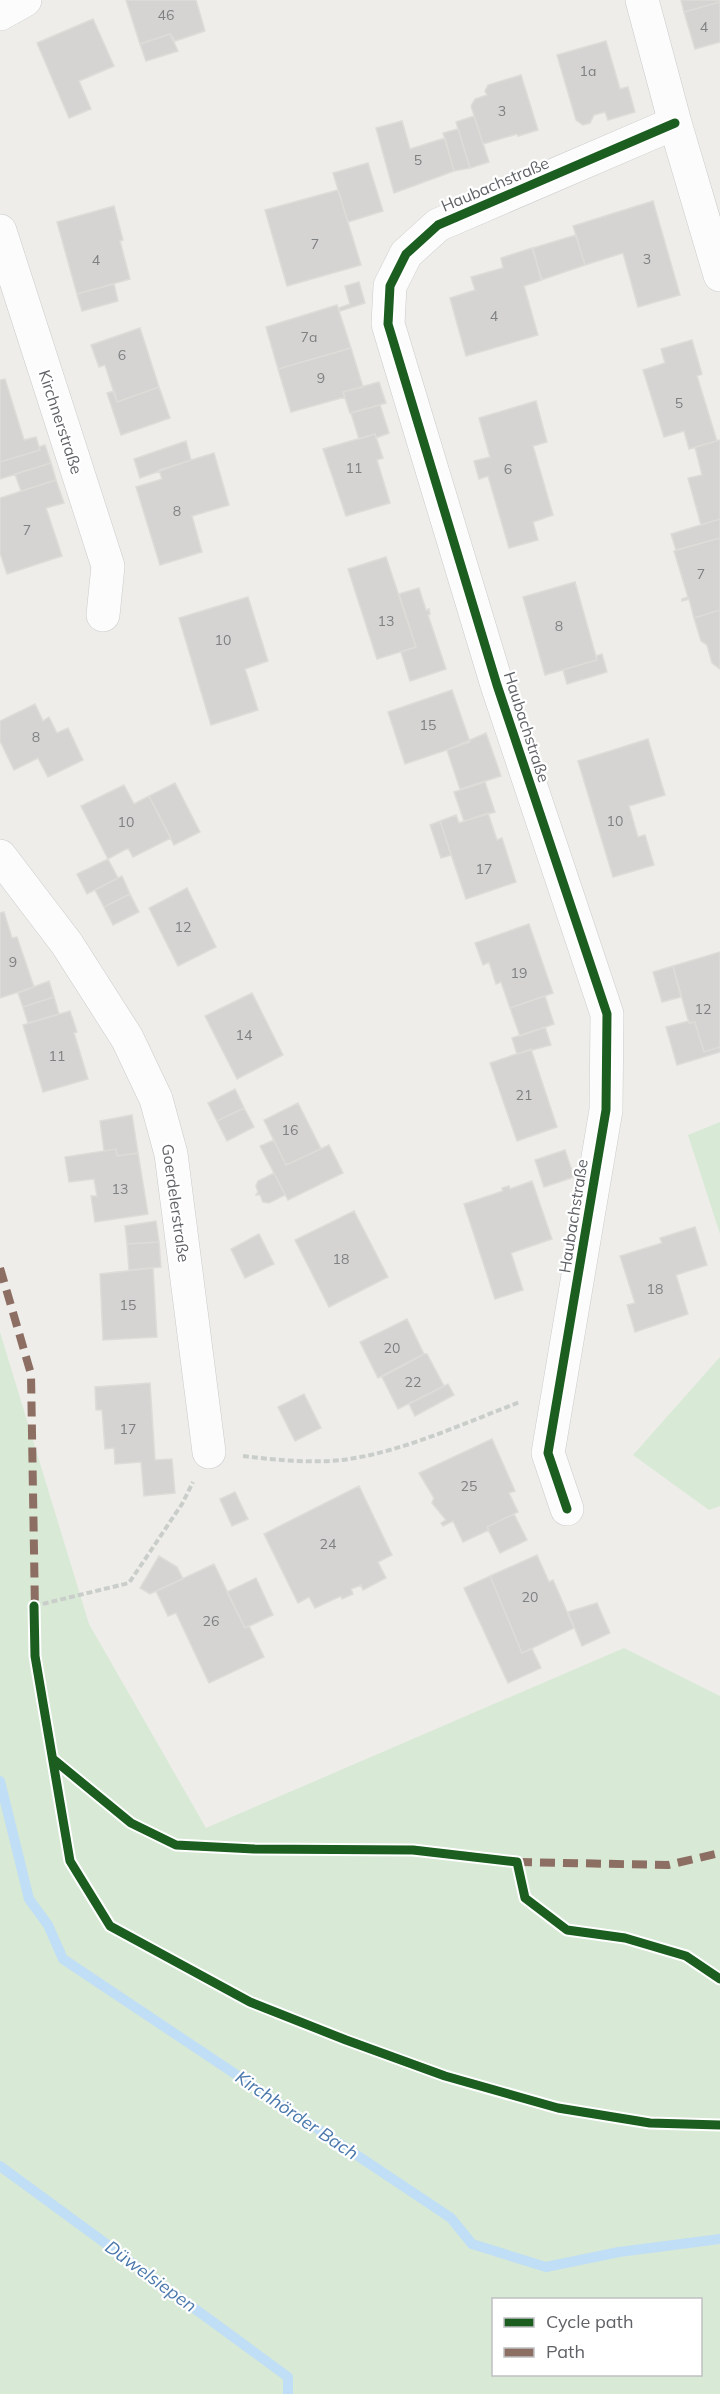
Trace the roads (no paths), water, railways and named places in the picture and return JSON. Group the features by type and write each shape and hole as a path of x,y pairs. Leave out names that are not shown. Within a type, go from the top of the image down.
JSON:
{"street":[{"path":"0,14 25,0"},
{"path":"642,0 675,123 720,275"},
{"name":"Haubachstraße","path":"567,1509 548,1453 606,1110 607,1014 497,685 388,324 390,286 406,254 438,225 675,123"},
{"name":"Kirchnerstraße","path":"0,231 108,566 103,615"},
{"name":"Goerdelerstraße","path":"0,856 67,944 127,1038 156,1099 171,1154 209,1452"}],"waterway":[{"name":"Kirchhörder Bach","path":"0,1781 29,1899 48,1925 63,1959 451,2218 472,2244 546,2267 619,2252 720,2239"},
{"name":"Düwelsiepen","path":"0,2166 288,2377 288,2394"}]}
